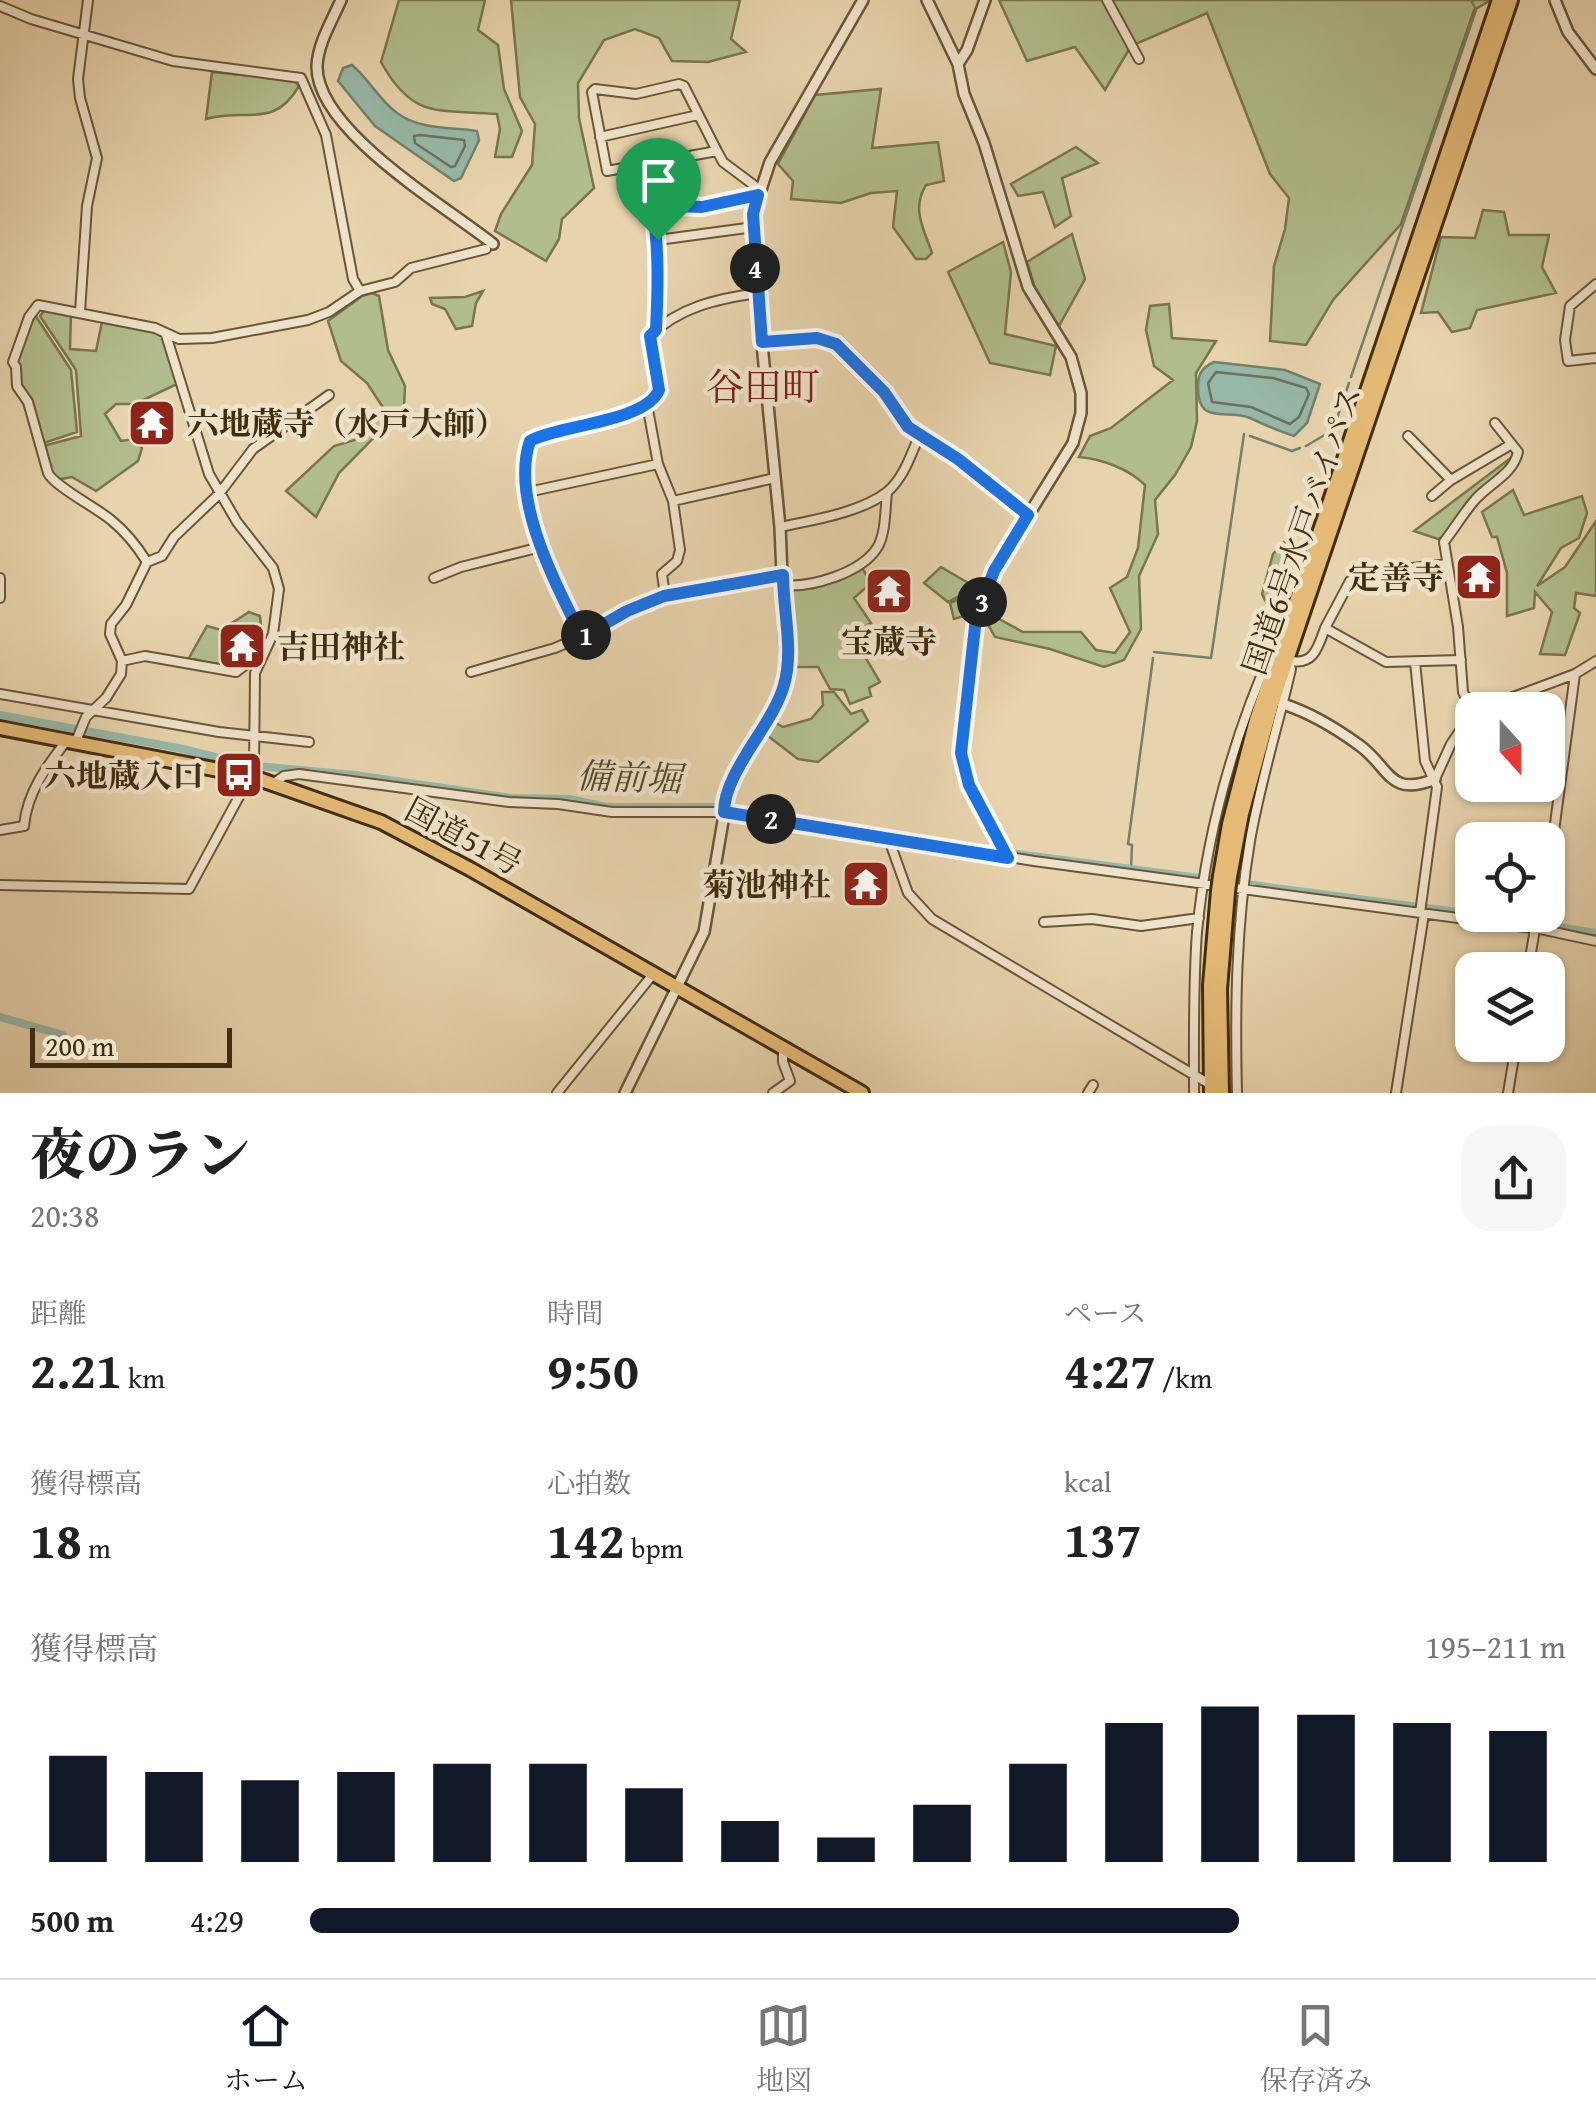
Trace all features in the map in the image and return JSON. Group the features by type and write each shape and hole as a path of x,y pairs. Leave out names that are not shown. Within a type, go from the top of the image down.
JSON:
{"highway":[{"name":"国道6号水戸バイパス","path":"1208,1088 1210,986 1244,762 1500,0"},
{"name":"国道6号水戸バイパス","path":"1222,1093 1224,884 1255,760 1511,0"},
{"name":"国道51号","path":"0,728 75,735 276,782 381,822 862,1093"}],"street":[{"path":"80,312 87,206 97,158 78,90 88,0"},
{"path":"340,0 318,56 318,78 327,100 380,162 490,246"},
{"path":"625,1093 704,932 730,786 784,686 787,652 780,528 757,293 754,227 758,192 770,162 863,0"},
{"path":"927,0 958,64 964,94 984,142 1028,287 1071,357 1081,393 1082,413 1073,443 994,571 976,618 962,763 969,785 1005,853"},
{"path":"958,64 985,0"},
{"path":"1106,0 1139,59"},
{"path":"1555,0 1568,32 1596,69"},
{"path":"0,6 31,20 173,61 301,78 326,136 350,266 360,291"},
{"path":"716,151 607,171 592,92 595,89 636,94 684,86 723,162 758,192"},
{"path":"600,137 698,115"},
{"path":"656,330 658,240 653,210 702,207 758,192"},
{"path":"658,240 754,227"},
{"path":"12,362 29,316 38,305 155,328 166,335 192,340 212,338 308,320 345,303 360,291 395,282 412,268 490,246"},
{"path":"1596,284 1570,306 1565,340 1568,361 1596,358"},
{"path":"582,637 533,526 524,465 530,441 647,404 659,390 650,336 690,308 757,293"},
{"path":"0,885 189,889 254,768 255,673 278,616 277,576 219,494 201,452 166,335"},
{"path":"762,342 832,340 878,385 908,427 958,459 1028,515"},
{"path":"0,359 16,367 17,386 28,402 52,481 120,527 148,562"},
{"path":"0,830 24,826 36,786 114,687 122,661 110,634 110,624 126,605 148,562 162,556 174,537 219,494 254,449 329,396"},
{"path":"647,404 658,464 673,501 680,550 677,561 662,574 664,596"},
{"path":"1463,692 1452,578 1444,542 1471,504 1511,468 1518,452 1495,424"},
{"path":"780,528 846,512 887,492 901,476 919,436"},
{"path":"1408,436 1451,480"},
{"path":"1432,496 1510,445"},
{"path":"528,492 658,464"},
{"path":"673,501 775,478"},
{"path":"471,672 510,663 582,637 627,611 664,596 783,580 812,586 866,559 878,547 887,492"},
{"path":"434,578 461,567 541,548"},
{"path":"1288,660 1297,662 1316,654 1324,628 1350,581 1382,585 1395,570 1447,564"},
{"path":"0,578 0,598"},
{"path":"1194,1093 1194,979 1199,918 1218,811 1240,734 1299,593"},
{"path":"1324,628 1377,660 1461,660"},
{"path":"122,661 145,656 236,672 267,650"},
{"path":"1238,1093 1235,1014 1244,885 1255,817 1291,669 1288,660"},
{"path":"1526,692 1576,674 1596,661"},
{"path":"1396,1093 1437,786 1425,761 1415,662"},
{"path":"1555,822 1576,674"},
{"path":"0,694 252,737 310,742"},
{"path":"1283,704 1358,744 1394,781 1414,786 1435,779 1455,738"},
{"path":"276,782 298,774 632,813 724,808 890,840 1455,915"},
{"path":"502,814 509,801"},
{"path":"890,840 908,893 932,919 1194,1075 1208,1088"},
{"path":"1044,922 1092,919 1141,926 1199,918"},
{"path":"1562,932 1596,941"},
{"path":"557,1093 654,974"},
{"path":"773,1093 790,1081 782,1062 783,1047"},
{"path":"1508,1093 1513,1062"}],"green space":[{"path":"399,0 485,0 478,30 498,45 504,89 522,131 512,157 495,157 500,129 497,114 429,108 404,94 393,81 381,62"},
{"path":"511,0 740,0 731,39 746,52 708,62 672,61 659,38 635,29 604,40 578,83 579,118 594,188 562,219 559,239 546,261 495,231 501,214 532,165 535,124 520,97"},
{"path":"999,0 1491,0 1474,10 1401,224 1333,300 1306,345 1270,341 1274,266 1289,198 1270,174 1207,13 1131,46 1105,90 1075,47 1027,61"},
{"path":"212,72 294,80 299,86 280,108 270,112 206,119"},
{"path":"881,89 872,148 938,142 944,181 926,185 919,202 920,219 932,253 926,259 916,259 893,227 897,191 871,193 841,203 791,199 793,181 778,164 815,95"},
{"path":"1076,147 1098,163 1062,178 1071,216 1055,227 1043,192 1018,196 1011,184"},
{"path":"1483,210 1504,212 1509,235 1549,235 1542,267 1556,293 1477,310 1470,328 1452,332 1438,312 1421,313 1441,237 1475,238"},
{"path":"1072,234 1085,279 1059,326 1039,301 1027,262"},
{"path":"1003,242 1011,272 1005,334 1056,346 1050,375 990,363 948,272"},
{"path":"483,291 476,303 472,326 456,329 445,309 432,304 430,298 465,297"},
{"path":"372,293 379,296 388,350 405,386 404,407 339,473 316,517 286,491 334,446 358,439 384,409 367,383 341,361 328,321"},
{"path":"1169,304 1172,338 1216,341 1196,373 1197,421 1191,447 1155,500 1158,534 1139,576 1141,629 1124,660 1104,667 1050,649 995,637 984,617 999,619 1023,632 1081,632 1096,650 1115,653 1130,632 1110,588 1127,577 1138,548 1145,485 1115,466 1079,457 1090,436 1111,428 1173,380 1154,366 1146,330 1150,306"},
{"path":"47,307 71,313 70,349 96,351 102,322 154,332 168,340 177,384 135,404 116,404 105,414 121,441 134,439 142,448 138,461 96,491 72,477 55,480 43,446 81,436 76,370 40,316"},
{"path":"35,315 71,370 77,432 44,443 16,367 19,348"},
{"path":"1512,457 1509,467 1467,504 1444,537 1438,539 1414,531"},
{"path":"1513,490 1524,515 1582,496 1587,513 1579,538 1561,548 1537,586 1565,567 1596,521 1596,596 1576,593 1574,608 1580,613 1565,655 1540,654 1552,612 1535,592 1534,608 1507,616 1507,573 1497,537 1492,537 1482,512"},
{"path":"1284,542 1302,551 1286,604 1273,616 1262,594 1273,554"},
{"path":"861,566 871,583 854,598 871,623 861,629 869,644 861,650 880,682 869,688 871,696 850,704 844,690 830,689 818,667 791,667 787,590 814,588"},
{"path":"941,567 975,587 948,602 924,583"},
{"path":"980,590 971,614 954,619 950,603"},
{"path":"249,612 260,616 261,635 251,657 231,665 189,658 207,626 221,630"},
{"path":"822,692 834,692 851,714 862,710 868,721 818,762 798,759 764,733 772,721 783,727 811,719 823,705"}],"water":[{"path":"352,65 391,108 406,118 425,125 477,131 479,140 461,178 454,181 375,126 338,81 343,68"},
{"path":"1214,362 1285,370 1320,384 1307,423 1294,436 1241,415 1208,412 1199,399 1198,381 1202,371"}],"waterway":[{"path":"1351,377 1476,10 1471,0"},
{"path":"1306,446 1333,430 1349,383"},
{"path":"1154,652 1211,658 1244,434"},
{"path":"1250,436 1292,451 1300,448"},
{"path":"1131,869 1132,845 1128,844 1153,658"},
{"name":"備前堀","path":"0,715 183,749 251,766"},
{"name":"備前堀","path":"257,766 355,775 511,798 569,799 607,807 729,807 1011,853 1455,912"},
{"name":"備前堀","path":"1565,928 1596,933"},
{"path":"0,1017 63,1035"}],"place":[{"name":"六地蔵寺（水戸大師）","path":"152,423"},
{"name":"定善寺","path":"1479,577"},
{"name":"宝蔵寺","path":"889,591"},
{"name":"吉田神社","path":"242,646"},
{"name":"六地蔵入口","path":"239,775"},
{"name":"菊池神社","path":"866,884"}],"district":[{"name":"谷田町","path":"763,386"}],"route":[{"path":"758,195 753,214 762,342 817,338 836,344 884,392 908,427 958,459 1028,515 994,571 972,631 961,753 969,785 1008,858 724,812 730,786 784,686 787,652 783,575 664,596 627,611 582,637 533,526 525,454 530,441 536,438 618,416 656,398 659,379 650,336 656,330 658,240 653,210 702,207 758,195"}]}
